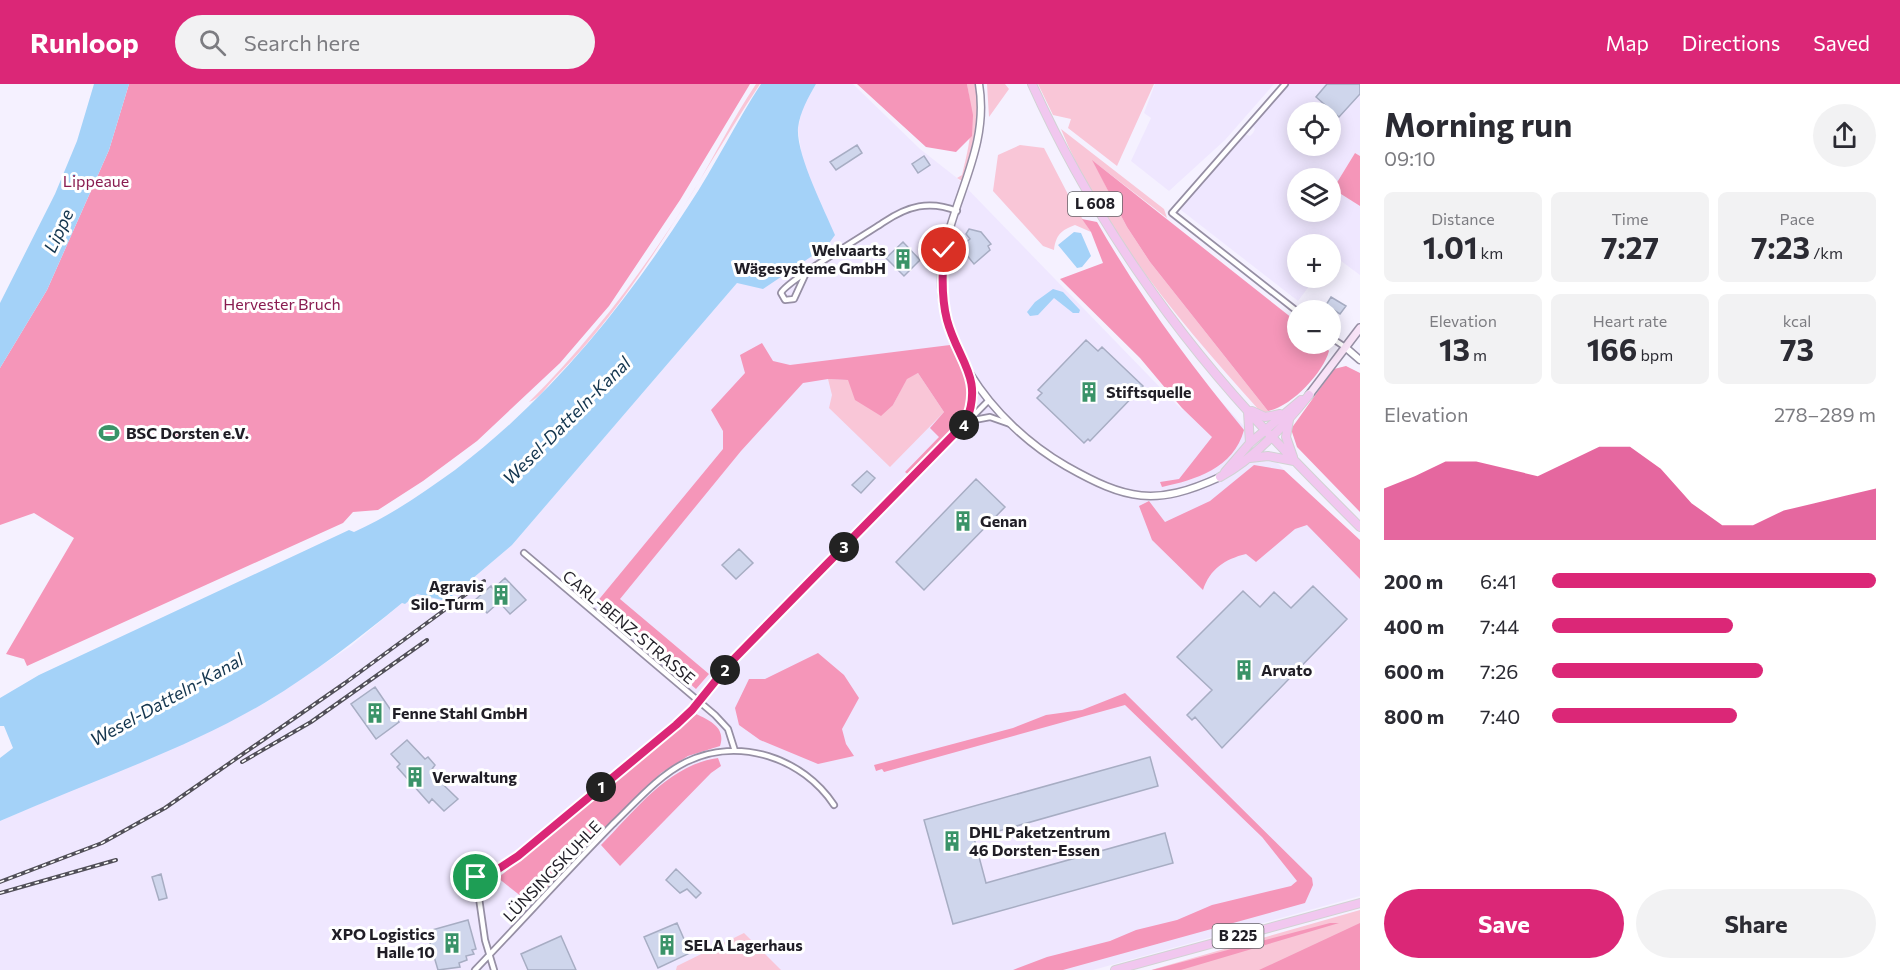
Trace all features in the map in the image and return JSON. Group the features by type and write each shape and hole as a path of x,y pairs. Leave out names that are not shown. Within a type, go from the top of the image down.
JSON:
{"main road":[{"name":"L 608","path":"1032,84 1054,132 1098,210 1141,274 1241,402 1295,462 1360,527"},
{"path":"1220,477 1244,460 1268,433 1309,395 1360,328"},
{"path":"1241,402 1265,417 1288,415"},
{"path":"1248,410 1250,443"},
{"path":"1288,415 1286,437 1295,462"},
{"path":"1220,477 1250,443 1268,433"},
{"path":"1244,460 1260,455 1295,462"},
{"name":"B 225","path":"1115,970 1360,903"}],"street":[{"path":"979,84 982,112 979,140 944,250 943,292 954,342 971,376 988,401 1010,424 1055,459 1121,492 1145,497 1165,496 1220,477"},
{"path":"1285,84 1172,213 1287,303"},
{"path":"806,273 795,297 789,301 785,300 782,296 783,289 806,273 906,209 933,204 957,211"},
{"path":"1341,344 1360,360"},
{"path":"966,422 974,396 971,376"},
{"path":"478,888 483,879 518,856 676,725 699,702 730,663 988,401"},
{"path":"966,422 990,417 1010,424"},
{"name":"CARL-BENZ-STRASSE","path":"524,553 728,729 735,751"},
{"name":"LÜNSINGSKUHLE","path":"475,970 592,846 656,783 677,767 695,758 735,751 764,755 795,767 818,784 834,806"},
{"path":"476,877 489,955 494,970"}],"shaded area":[{"path":"756,84 760,84 736,121 697,185"},
{"path":"816,84 853,84 920,149 957,178 1182,410 1218,398 1284,470 1360,545 1360,896 1093,970 0,970 0,821 206,732 265,703 351,646 402,603 405,604 417,594 446,601 512,545 737,283 801,150 798,129 802,109"},
{"path":"967,84 975,84 977,121 971,158 962,181 957,178 962,175 971,130"},
{"path":"987,84 1005,84 1009,89 989,117"},
{"path":"1038,84 1154,84 1117,166 1068,128 1071,119 1053,115"},
{"path":"1155,84 1274,84 1225,140 1169,191 1131,161 1151,118 1144,113"},
{"path":"1289,84 1360,84 1360,156 1355,153 1341,176 1341,168 1287,168 1287,222 1341,222 1341,194 1360,206 1360,275 1341,261 1341,234 1287,234 1287,288 1308,288 1297,300 1181,210 1187,199 1244,134 1250,136 1255,129 1252,125"},
{"path":"1061,129 1164,209 1167,218 1093,161 1127,227 1150,262 1268,411 1266,414 1259,410 1202,346 1148,278 1100,206"},
{"path":"1020,145 1044,148 1073,204 1091,232 1075,225 1060,234 1054,250 1043,246 993,191 998,155"},
{"path":"690,197 615,309 543,392 529,402 553,378 618,301"},
{"path":"918,373 944,412 890,467 829,408 832,395 828,379 849,380 856,400 893,405 907,378"},
{"path":"1360,910 1360,970 1151,970"},
{"path":"744,933 781,970 676,970 677,966"}],"green space":[{"name":"Hervester Bruch","path":"129,84 750,84 680,200 609,306 560,363 477,441 423,481 378,510 353,512 343,523 27,666 24,659 6,654 74,538 34,513 0,525 0,368 47,290 109,150"},
{"path":"857,84 967,84 973,115 972,136 956,152 926,147"},
{"path":"1355,153 1360,156 1360,206 1341,194 1341,176"},
{"path":"1092,160 1287,314 1287,354 1328,354 1313,379 1296,396 1268,411 1150,262 1127,227"},
{"path":"1082,219 1097,222 1166,329 1244,430 1232,454 1212,470 1200,476 1162,487 1160,482 1179,479 1212,437 1182,408 1140,358 1060,279 1103,263 1091,232"},
{"path":"762,343 773,361 790,365 950,345 964,375 971,400 960,422 909,475 905,472 939,437 930,428 944,412 918,373 907,379 893,405 881,416 855,400 848,380 828,379 803,383 741,451 620,599 709,674 696,689 596,603 723,449 723,431 711,410 745,373 740,355"},
{"path":"1346,366 1360,373 1360,512 1297,447 1291,429 1334,369"},
{"path":"1254,465 1284,470 1360,540 1360,579 1307,525 1295,529 1256,562 1246,554 1225,562 1210,576 1203,590 1152,540 1139,506 1149,501 1165,522 1210,501"},
{"path":"818,653 844,675 859,698 842,729 846,744 854,756 818,764 760,740 739,725 735,708 749,679 765,679"},
{"path":"1125,693 1312,878 1313,885 1305,903 1063,970 1013,970 1047,957 1110,941 1136,930 1177,920 1212,905 1291,886 1297,881 1262,837 1125,705 884,772 882,769 876,771 874,765 1013,728 1046,715 1082,710"},
{"path":"696,714 712,722 719,730 720,746 688,756 661,773 531,904 498,878"},
{"path":"718,758 721,766 711,773 620,866 601,845 640,804 668,780 700,762"},
{"path":"1330,923 1339,923 1181,970 1152,970"},
{"path":"1360,923 1360,970 1259,970"}],"water":[{"name":"Lippe","path":"94,84 129,84 109,150 47,290 0,368 0,303 55,194 77,141"},
{"name":"Wesel-Datteln-Kanal","path":"761,84 816,84 807,100 798,128 801,152 835,235 827,246 763,289 737,283 512,545 446,601 417,594 301,679 234,720 169,751 0,821 0,758 13,748 4,726 0,726 0,698 39,675 349,530 354,532 367,526 406,504 490,442 554,381 584,348 639,279 708,175"},
{"path":"1074,232 1081,233 1091,256 1082,267 1077,268 1058,245"},
{"path":"1053,289 1063,292 1080,310 1079,313 1073,313 1054,298 1038,315 1030,316 1027,312 1035,302"}],"building":[{"path":"1327,84 1360,84 1360,94 1341,115 1341,102 1322,102 1316,97"},
{"path":"857,145 862,153 836,170 830,162"},
{"path":"924,156 930,165 918,173 912,164"},
{"path":"969,229 981,232 991,244 988,246 990,250 974,264 960,247 970,239 966,234"},
{"name":"Welvaarts Wägesysteme GmbH","path":"903,242 920,260 904,276 886,258"},
{"path":"1341,303 1346,306 1341,313"},
{"name":"Stiftsquelle","path":"1086,340 1098,351 1102,347 1143,386 1090,441 1088,439 1084,443 1037,398 1042,393 1038,390"},
{"path":"867,471 875,478 861,493 852,485"},
{"name":"Genan","path":"976,479 1005,507 924,590 896,562"},
{"path":"739,549 753,563 736,579 722,565"},
{"name":"Agravis Silo-Turm","path":"505,578 526,600 510,614 499,602 487,613 475,600 491,586 493,589"},
{"name":"Arvato","path":"1313,586 1347,619 1222,748 1195,717 1192,720 1187,715 1212,690 1177,657 1243,591 1260,607 1274,592 1291,608"},
{"name":"Fenne Stahl GmbH","path":"375,687 399,722 376,739 351,704"},
{"path":"407,740 425,759 428,757 435,765 430,772 458,799 444,811 432,799 429,803 397,767 400,764 391,754"},
{"name":"DHL Paketzentrum 46 Dorsten-Essen","path":"1150,757 1158,786 974,838 986,883 1165,833 1173,863 953,924 924,820"},
{"path":"676,869 701,893 696,898 687,889 680,893 666,880"},
{"path":"161,874 167,898 159,900 152,877"},
{"name":"XPO Logistics Halle 10","path":"468,920 476,949 472,950 474,954 466,956 467,960 459,963 460,967 438,970 428,936 433,935 432,930"},
{"name":"SELA Lagerhaus","path":"677,923 690,953 658,968 644,937"},
{"path":"561,936 576,970 528,970 521,954"}],"railway":[{"path":"0,882 102,843 165,808 345,683 484,581"},
{"path":"242,762 311,722 427,640"},
{"path":"0,893 116,860"}],"place":[{"name":"Welvaarts Wägesysteme GmbH","path":"903,259"},
{"name":"Stiftsquelle","path":"1089,392"},
{"name":"BSC Dorsten e.V.","path":"109,433"},
{"name":"Genan","path":"963,521"},
{"name":"Agravis Silo-Turm","path":"501,595"},
{"name":"Arvato","path":"1244,670"},
{"name":"Fenne Stahl GmbH","path":"375,713"},
{"name":"Verwaltung","path":"415,777"},
{"name":"DHL Paketzentrum 46 Dorsten-Essen","path":"952,841"},
{"name":"XPO Logistics Halle 10","path":"452,943"},
{"name":"SELA Lagerhaus","path":"667,945"}],"route":[{"path":"476,877 478,888 483,879 498,872 676,725 692,710 730,663 966,422 973,407 974,392 971,376 954,342 945,311 942,282 944,250"}],"park label":[{"name":"Lippeaue","path":"96,181"}]}
